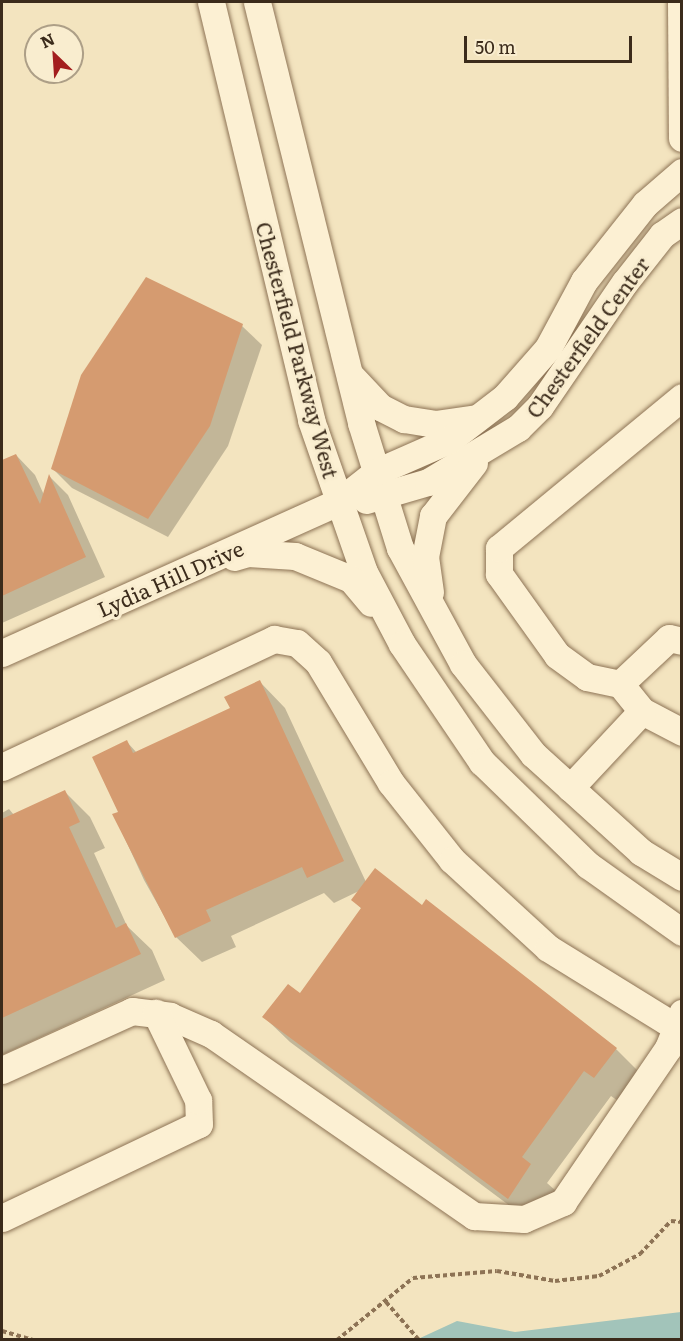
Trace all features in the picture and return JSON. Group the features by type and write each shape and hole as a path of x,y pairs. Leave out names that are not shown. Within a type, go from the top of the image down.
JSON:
{"street":[{"name":"Chesterfield Parkway West","path":"211,2 311,420 364,572 399,639 482,762 524,808 588,865 681,932"},
{"name":"Chesterfield Parkway West","path":"257,2 348,373 400,548 433,614 463,664 533,754 641,852 681,877"},
{"path":"681,2 681,138"},
{"name":"Chesterfield Center","path":"338,502 376,472 449,440 505,397 548,348 584,281 645,204 681,172"},
{"name":"Chesterfield Center","path":"338,502 384,498 491,448 540,406 625,282 662,235 681,221"},
{"path":"348,373 380,407 404,419 435,424 478,418"},
{"path":"680,729 642,711 620,684 587,677 557,656 499,574 499,548 681,397"},
{"path":"433,614 425,557 433,516 491,448"},
{"name":"Lydia Hill Drive","path":"2,653 338,502"},
{"path":"154,585 248,553 295,556 351,579 399,639"},
{"path":"620,684 669,638 681,641"},
{"path":"2,767 264,643 297,643 318,662 391,783 452,860 548,948 679,1020 668,1048 563,1202 524,1219 474,1216 211,1034 156,1013 132,1011 109,1018 2,1070"},
{"path":"570,788 642,711"},
{"path":"2,1218 199,1124 198,1100 156,1013"}],"path":[{"path":"337,1340 413,1278 497,1271 555,1281 599,1276 640,1254 671,1221 681,1222"},
{"path":"386,1302 418,1340"},
{"path":"2,1331 33,1340"}],"water":[{"path":"681,1312 681,1339 418,1339 457,1321 515,1332"}],"building":[{"path":"146,277 243,324 210,426 148,519 51,469 81,375"},
{"path":"16,454 40,504 49,474 86,557 2,596 2,460"},
{"path":"260,680 344,861 307,878 302,867 206,910 211,921 175,938 112,814 118,812 92,757 127,740 133,753 230,708 224,697"},
{"path":"65,790 80,822 69,827 116,928 126,923 141,954 2,1018 2,819"},
{"path":"375,868 422,905 426,899 617,1048 594,1078 584,1071 522,1157 531,1164 508,1199 262,1017 288,984 300,993 361,908 351,900"}]}
